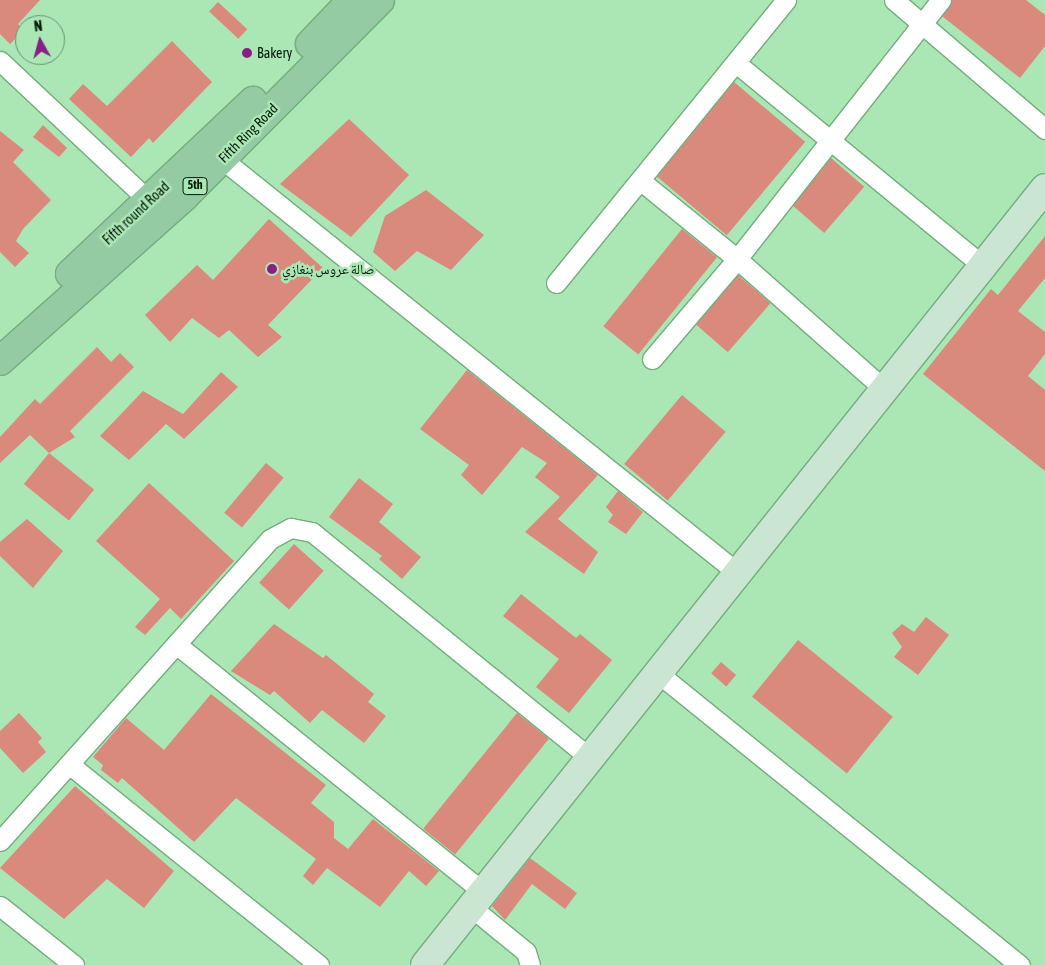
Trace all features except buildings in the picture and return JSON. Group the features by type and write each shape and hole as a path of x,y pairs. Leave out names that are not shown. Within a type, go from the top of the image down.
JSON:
{"main road":[{"name":"Fifth Ring Road","path":"0,361 222,159 380,0"},
{"name":"Fifth round Road","path":"0,337 150,201 343,3"},
{"path":"424,965 739,574 883,388 1045,188"}],"street":[{"path":"556,283 641,181 786,0"},
{"path":"894,0 1045,129"},
{"path":"652,359 737,259 832,141 941,0"},
{"path":"0,61 150,201"},
{"path":"736,63 982,264"},
{"path":"222,159 739,574"},
{"path":"641,181 737,259 883,388"},
{"path":"0,841 270,539 291,528 312,532 590,758"},
{"path":"176,644 477,900 526,952 530,965"},
{"path":"659,674 1020,965"},
{"path":"69,764 319,965"},
{"path":"0,906 74,965"}],"place":[{"name":"Bakery","path":"247,53"},
{"name":"صالة عروس بنغازي","path":"272,269"}]}
